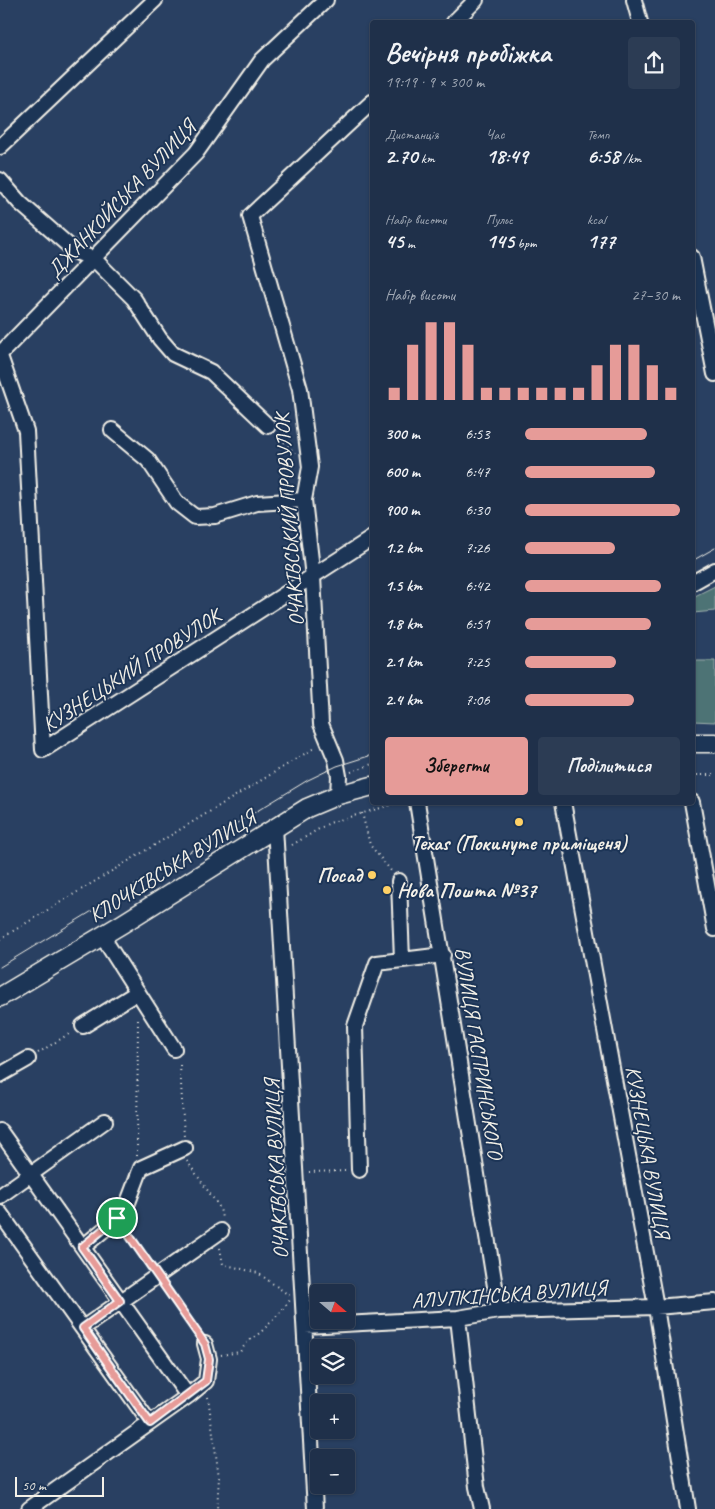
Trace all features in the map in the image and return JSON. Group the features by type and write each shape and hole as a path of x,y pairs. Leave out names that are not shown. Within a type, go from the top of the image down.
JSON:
{"main road":[{"path":"695,744 715,744"},
{"name":"КЛОЧКІВСЬКА ВУЛИЦЯ","path":"0,997 102,936 307,808 338,795 370,787"}],"street":[{"path":"0,146 155,0"},
{"name":"ДЖАНКОЙСЬКА ВУЛИЦЯ","path":"0,355 196,153 262,60 326,0"},
{"path":"456,20 476,0"},
{"path":"634,0 639,20"},
{"name":"ОЧАКІВСЬКИЙ ПРОВУЛОК","path":"338,795 339,776 321,724 313,577 304,500 310,467 300,389 250,216 370,104"},
{"path":"0,180 20,203 76,252 94,259 134,299 172,354 211,372 271,429"},
{"path":"695,272 715,374"},
{"name":"КУЗНЕЦЬКИЙ ПРОВУЛОК","path":"0,355 26,431 43,750 370,539"},
{"path":"112,430 148,460 177,503 195,517 215,516 257,503 304,500"},
{"path":"695,581 715,570"},
{"name":"ВУЛИЦЯ ГАСПРИНСЬКОГО","path":"418,805 499,1310"},
{"name":"КУЗНЕЦЬКА ВУЛИЦЯ","path":"564,805 656,1307 688,1509"},
{"path":"693,805 715,929"},
{"name":"ОЧАКІВСЬКА ВУЛИЦЯ","path":"276,827 315,1509"},
{"path":"399,881 402,960"},
{"path":"102,936 174,1049"},
{"path":"359,1170 355,1026 377,963 443,955"},
{"path":"83,1026 138,992"},
{"path":"0,1075 28,1059"},
{"path":"0,1196 104,1122"},
{"path":"0,1131 188,1396"},
{"path":"82,1247 124,1213 141,1168 185,1148"},
{"path":"0,1213 150,1423"},
{"path":"83,1328 221,1231"},
{"name":"АЛУПКІНСЬКА ВУЛИЦЯ","path":"305,1326 458,1318 499,1310 656,1307 715,1302"},
{"path":"458,1318 477,1487 482,1509"},
{"path":"28,1509 188,1396 206,1381 209,1359 205,1344"}],"path":[{"path":"271,429 310,467"},
{"path":"0,939 328,740"},
{"path":"339,776 370,765"},
{"path":"695,775 715,774"},
{"path":"292,845 329,823 390,805"},
{"path":"362,813 370,845 399,881"},
{"path":"138,992 137,1153 141,1168"},
{"path":"28,1059 83,1026"},
{"path":"296,1172 359,1170"},
{"path":"209,1359 214,1356 240,1352 246,1342 278,1316 292,1298 258,1273 223,1264 220,1250 222,1218 220,1208"},
{"path":"117,1218 205,1344"},
{"path":"206,1381 219,1477 217,1509"}],"green space":[{"path":"715,586 715,611 695,613 695,596"},
{"path":"695,661 715,661 715,722 695,721"}],"tram line":[{"path":"695,559 715,548"},
{"path":"0,967 308,780 337,766 370,756"}],"place":[{"name":"Texas (Покинуте приміщеня)","path":"519,822"},
{"name":"Посад","path":"372,875"},
{"name":"Нова Пошта №37","path":"387,890"}],"route":[{"path":"117,1218 205,1344 209,1359 206,1381 150,1423 83,1328 120,1301 82,1247 117,1218"}]}
